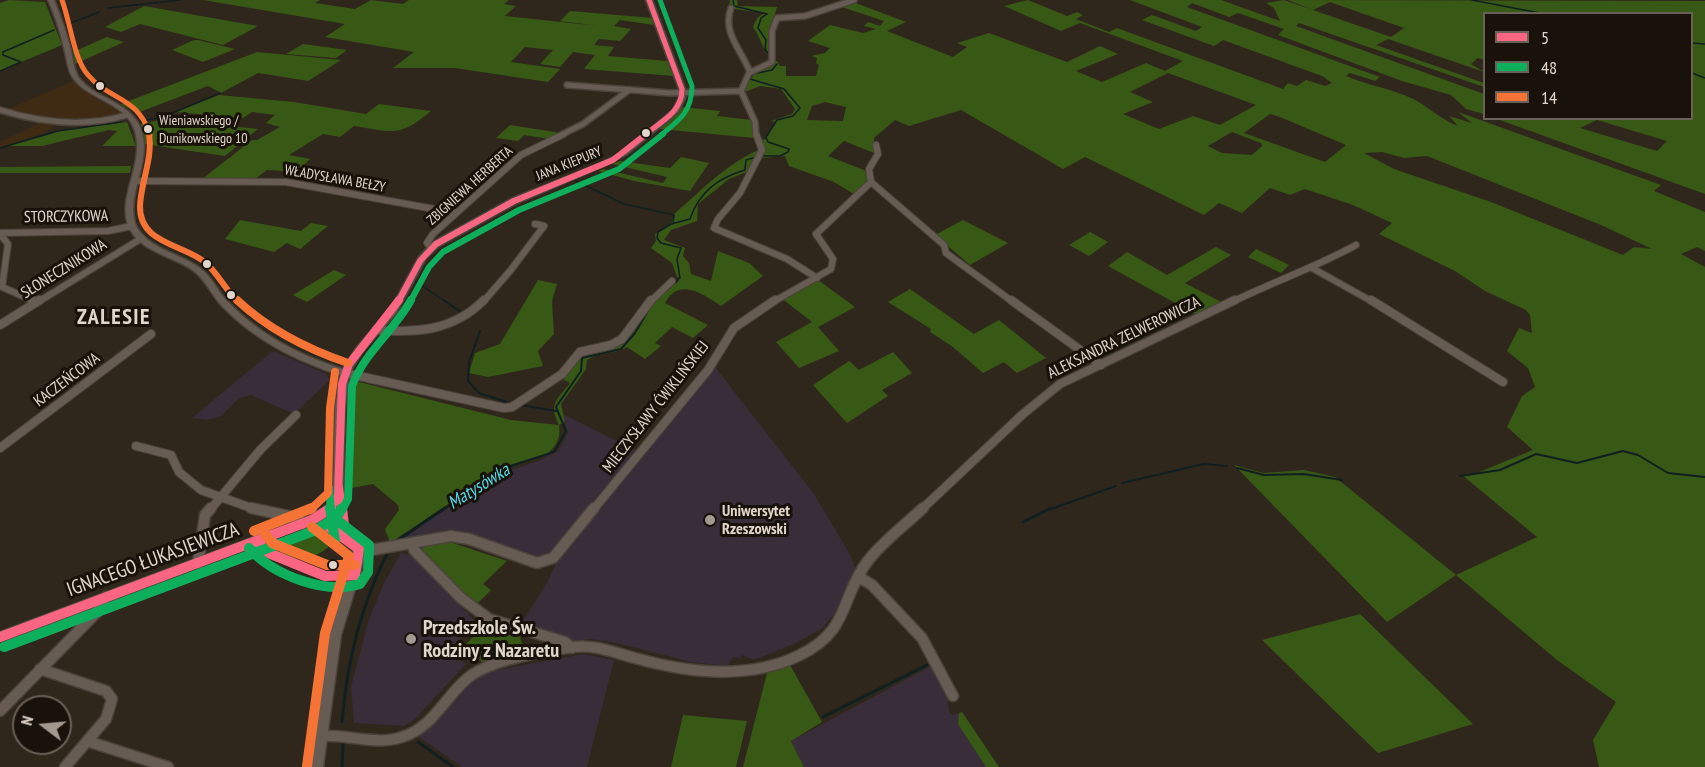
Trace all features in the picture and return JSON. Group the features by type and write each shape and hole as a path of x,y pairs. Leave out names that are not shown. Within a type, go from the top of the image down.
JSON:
{"street":[{"path":"51,0 74,76 88,89 127,115 135,124 140,141 141,157 132,207 132,226 142,238 196,269 206,278 225,304 282,348 345,373 504,408 512,407 562,374 583,350 611,345 622,339 652,299 672,281"},
{"path":"649,0 683,93"},
{"path":"816,278 787,259 714,228 718,219 740,193 762,148 756,136 755,122 741,91 750,72 765,68 772,62 774,23 777,18 805,16 854,0"},
{"path":"730,8 726,24 735,48 750,72"},
{"path":"567,85 683,93 741,91"},
{"name":"ZBIGNIEWA HERBERTA","path":"431,248 427,243 429,238 521,155 584,124 629,90"},
{"name":"JANA KIEPURY","path":"345,373 352,359 393,311 420,261 431,248 514,201 619,157 673,114 683,93"},
{"path":"0,110 63,122 105,121 127,115"},
{"path":"876,145 878,154 869,169 871,182 944,245 946,253 952,258 1101,364"},
{"name":"WŁADYSŁAWA BEŁZY","path":"137,181 286,182 456,213"},
{"name":"MIECZYSŁAWY ĆWIKLIŃSKIEJ","path":"360,552 400,546 441,536 460,536 531,562 544,562 553,558 697,385 715,362 734,328 789,291 829,271 833,264 831,256 816,238 816,232 871,182"},
{"path":"376,330 418,331 463,319 485,303 544,226 535,224"},
{"name":"STORCZYKOWA","path":"0,234 108,231 132,226"},
{"name":"STORCZYKOWA","path":"0,234 8,243 2,287 11,293 36,302"},
{"name":"SŁONECZNIKOWA","path":"0,325 142,238"},
{"name":"ALEKSANDRA ZELWEROWICZA","path":"321,736 403,737 419,729 465,679 477,671 572,648 592,647 697,671 724,672 761,668 797,655 828,635 848,609 866,562 1044,395 1060,384 1101,364 1278,280 1312,268 1356,244"},
{"path":"1312,268 1406,320 1503,382"},
{"name":"KACZEŃCOWA","path":"0,448 151,334"},
{"path":"345,373 340,408 338,496 345,537"},
{"path":"198,563 202,521 261,449 296,415"},
{"path":"136,446 171,455 183,476 220,500 298,518 302,524"},
{"path":"317,767 335,635 360,552 357,546 318,518 330,509 338,496"},
{"name":"IGNACEGO ŁUKASIEWICZA","path":"0,637 318,518"},
{"name":"ALEKSANDRA ZELWEROWICZA","path":"412,543 414,550 461,598 487,618 565,642 572,648"},
{"path":"859,577 872,585 922,638 953,696"},
{"path":"0,711 97,612 106,597"},
{"path":"40,669 111,695 110,711 65,767"},
{"path":"87,741 168,767"}],"shaded area":[{"path":"73,81 95,98 124,113 122,116 82,120 49,118 9,109"},
{"path":"42,122 57,124 44,133 0,148 0,142"},
{"path":"273,351 326,374 330,380 294,414 251,395 239,398 221,416 207,420 192,418"},
{"name":"Uniwersytet Rzeszowski","path":"715,367 814,494 852,558 855,568 834,615 821,629 796,643 754,660 742,655 740,658 733,657 728,666 691,662 621,644 591,639 574,641 547,633 523,621 548,581 558,559"},
{"path":"561,413 636,451 555,552 548,556 530,557 457,532 432,534 399,543 399,540 498,474 538,461 558,451 568,433"},
{"name":"Przedszkole Św. Rodziny z Nazaretu","path":"401,553 413,556 473,619 473,626 447,652 466,664 414,720 404,726 354,723 351,687 369,619 384,583"},
{"path":"583,654 614,660 587,767 462,767 419,737 472,680 486,672"},
{"path":"931,666 947,694 949,712 953,715 962,712 999,767 804,767 791,741"}],"green space":[{"path":"9,0 45,2 62,45 0,71 0,3"},
{"path":"203,0 320,0 315,3 355,9 371,0 403,4 409,0 509,0 504,4 516,6 505,16 599,26 560,21 570,11 653,18 654,25 620,20 614,26 631,29 620,41 599,39 594,45 614,47 608,56 667,61 674,76 584,69 595,55 573,52 560,67 540,64 553,50 525,47 511,62 560,69 548,82 455,68 393,68 414,52 325,37 345,24"},
{"path":"730,0 737,0 738,6 777,7 775,14 784,15 772,23 771,59 753,27 757,18 764,13 728,8"},
{"path":"1028,0 1067,16 1077,12 1083,15 1076,19 1109,32 1117,28 1283,89 1288,83 1297,86 1306,80 1325,86 1332,83 1322,76 1223,40 1214,46 1142,20 1152,15 1196,31 1202,27 1130,0 1221,0 1280,21 1274,8 1266,3 1284,0 1391,37 1404,28 1330,2 1313,10 1288,0 1705,1 1705,194 1500,120 1597,120 1693,120 1693,12 1483,12 1483,60 1478,58 1471,64 1483,72 1388,39 1376,45 1483,83 1483,87 1299,23 1296,26 1483,94 1483,114 1466,109 1451,95 1402,81 1278,35 1284,29 1238,13 1229,17 1192,3 1187,7 1380,77 1375,81 1350,73 1346,76 1409,97 1458,126 1449,116 1472,123 1458,112 1661,185 1654,191 1705,212 1705,251 1697,247 1681,254 1705,267 1705,767 1599,767 1593,740 1616,702 1557,660 1456,575 1537,537 1462,475 1477,473 1533,450 1507,427 1522,396 1535,387 1528,368 1507,351 1519,328 1532,333 1530,315 1526,310 1485,291 1455,271 1379,234 1392,223 1353,205 1305,189 1290,195 1270,188 1242,213 1219,203 1204,215 1085,157 1063,169 961,110 909,126 895,120 874,138 874,153 844,141 828,156 864,170 869,178 854,194 834,182 789,166 785,156 762,158 761,140 766,139 775,122 771,121 792,114 795,109 781,89 760,86 745,92 747,76 777,61 780,66 786,66 786,76 816,76 819,65 816,63 817,58 811,56 825,53 830,48 808,41 830,25 863,33 876,29 864,26 868,22 880,26 884,21 839,6 853,2 906,22 887,31 953,57 967,47 957,43 989,33 1067,62 1100,46 1118,54 1076,71 1102,82 1146,63 1165,71 1183,61 1080,23 1061,31 1004,6","holes":["1168,73 1256,105 1220,125 1193,116 1159,129 1123,114 1153,102 1130,92","825,102 846,107 843,121 807,120 812,106","1270,114 1280,117 1346,145 1325,162 1244,133","1597,120 1667,141 1657,151 1580,128","1232,132 1261,143 1262,146 1252,155 1222,153 1208,146","1382,152 1404,158 1427,156 1601,225 1652,249 1634,247 1623,255 1491,202 1394,169 1364,153"]},
{"path":"144,6 258,26 223,45 140,24 121,32 105,27"},
{"path":"107,37 124,42 75,64 73,52"},
{"path":"194,40 235,49 203,62 172,50"},
{"path":"303,44 347,50 336,58 286,54"},
{"path":"257,52 341,60 308,81 258,73 221,93 208,86 137,113 121,104"},
{"path":"219,95 294,102 366,114 379,104 431,111 411,126 395,131 354,126 340,137 323,134 289,155 310,159 296,172 267,170 255,179 202,179 252,140 257,140 280,127 266,123 275,115 252,112 243,118 175,112"},
{"path":"683,107 720,111 717,116 752,120 754,138 660,129"},
{"path":"164,119 258,129 225,156 144,144 141,124"},
{"path":"127,122 136,146 102,146 117,131 109,130 42,146 7,146 57,131"},
{"path":"510,125 561,133 549,139 524,135 518,141 496,138"},
{"path":"759,150 749,171 729,179 698,204 697,221 671,230 664,240 685,248 683,256 689,263 691,274 711,281 718,251 749,263 763,276 721,306 692,290 684,289 671,295 665,303 708,325 693,338 672,327 655,343 661,346 645,359 627,347 587,360 586,369 561,404 565,422 559,425 554,407 570,383 561,378 581,355 622,342 629,337 653,299 678,282 679,277 672,263 651,248 656,241 655,234 672,222 674,214 715,178 736,162"},
{"path":"681,157 709,163 690,191 634,181 598,171 603,169 663,183 667,177 612,164 620,161 670,168"},
{"path":"131,166 130,173 0,173 0,167"},
{"path":"240,220 301,231 311,223 328,226 300,249 287,243 274,252 225,239"},
{"path":"963,220 1008,243 970,265 935,235"},
{"path":"1090,232 1108,242 1089,256 1069,245"},
{"path":"1216,247 1231,255 1185,283 1223,303 1197,315 1108,266 1127,252 1167,275"},
{"path":"1256,249 1289,265 1281,273 1248,257"},
{"path":"334,270 346,275 307,302 293,295"},
{"path":"538,280 557,284 552,301 554,334 538,351 543,366 488,377 469,373 475,353 500,344"},
{"path":"818,280 855,307 818,327 839,351 799,368 776,342 812,322 781,298"},
{"path":"910,289 974,334 999,320 1046,358 1017,373 1004,362 983,373 953,347 930,332 931,329 888,302"},
{"path":"893,352 912,373 882,390 888,396 847,423 813,385 849,361 859,370"},
{"path":"355,381 511,420 559,425 558,441 547,454 502,468 390,543 385,529 399,510 398,505 373,484 346,489 348,385"},
{"path":"1234,465 1263,473 1304,470 1335,477 1456,575 1387,622"},
{"path":"304,531 321,533 333,542 312,557 297,559 281,553 274,547 274,541"},
{"path":"450,542 507,561 483,584 491,590 476,605 420,552 425,545"},
{"path":"1360,614 1473,724 1378,753 1262,640"},
{"path":"505,629 522,634 520,637 525,655 483,663 465,645 478,632 496,638"},
{"path":"790,665 822,722 791,741 804,767 743,767 767,673"},
{"path":"962,712 999,767 986,767 958,724 959,713"},
{"path":"683,715 747,721 736,767 671,767"}],"waterway":[{"path":"108,8 180,0"},
{"name":"Matysówka","path":"733,0 734,6 767,14 761,18 758,28 766,40 765,49 770,56"},
{"path":"1472,0 1535,12"},
{"path":"63,26 99,12"},
{"path":"0,71 21,62 3,55 3,52 54,30"},
{"path":"1693,43 1705,44"},
{"name":"Matysówka","path":"762,156 780,156 788,152 789,149 768,142 766,137 777,120 793,116 800,108 784,89 750,79 753,74 772,70 777,64"},
{"path":"1693,73 1705,78"},
{"path":"140,121 163,117 220,93"},
{"path":"0,148 58,131 121,122"},
{"name":"Matysówka","path":"673,223 690,219 699,201 711,187 726,177 745,170 746,160 756,157"},
{"path":"576,181 624,204 674,215 673,223"},
{"name":"Matysówka","path":"667,290 680,278 677,259 681,248 661,243 657,238 658,232 673,223"},
{"path":"415,281 446,302"},
{"path":"444,300 462,313"},
{"name":"Matysówka","path":"443,510 504,468 554,452 566,431 556,407 581,371 582,358 621,349 635,333 649,309"},
{"path":"480,331 469,362 468,381 479,393 513,404"},
{"path":"520,405 556,411"},
{"path":"1460,476 1500,470 1536,454 1577,463 1623,451 1638,455 1668,473 1705,477"},
{"path":"1122,483 1204,464 1227,466"},
{"path":"1237,468 1264,475 1304,474 1342,480"},
{"path":"1048,510 1116,486"},
{"name":"Matysówka","path":"394,543 445,508"},
{"path":"1023,522 1051,508"},
{"name":"Matysówka","path":"342,722 344,699 357,633 379,570 389,550"},
{"path":"823,717 927,665"},
{"path":"418,742 453,767"},
{"name":"Matysówka","path":"342,767 343,744"}],"transit line":[{"name":"14","path":"62,0 86,74 93,81 134,106 146,122 151,148 140,210 146,228 160,239 202,260 234,298 259,320 301,345 348,363"},
{"name":"5","path":"0,637 312,520 330,509 338,496 342,384 349,364 393,311 420,261 436,244 514,201 613,160 677,109 682,98 682,89 649,0"},
{"name":"48","path":"4,647 316,530 337,517 348,499 352,386 358,369 402,317 429,267 443,252 519,210 619,169 685,116 692,100 692,86 660,0"},
{"name":"14","path":"254,531 309,511 328,493 330,408 335,372"},
{"name":"5","path":"339,487 345,537"},
{"name":"48","path":"329,488 332,531 335,541"},
{"name":"48","path":"249,548 259,560 310,582 338,587 360,584 368,572 369,545 333,517"},
{"name":"5","path":"257,541 266,552 325,576 355,575 359,549 327,526"},
{"name":"14","path":"307,766 325,633 349,556 312,527"},
{"name":"14","path":"265,534 272,543 327,565 355,565"}],"place":[{"name":"Wieniawskiego / Dunikowskiego 10","path":"148,129"},
{"name":"Uniwersytet Rzeszowski","path":"710,520"},
{"name":"Przedszkole Św. Rodziny z Nazaretu","path":"411,639"}],"district":[{"name":"ZALESIE","path":"114,318"}]}
